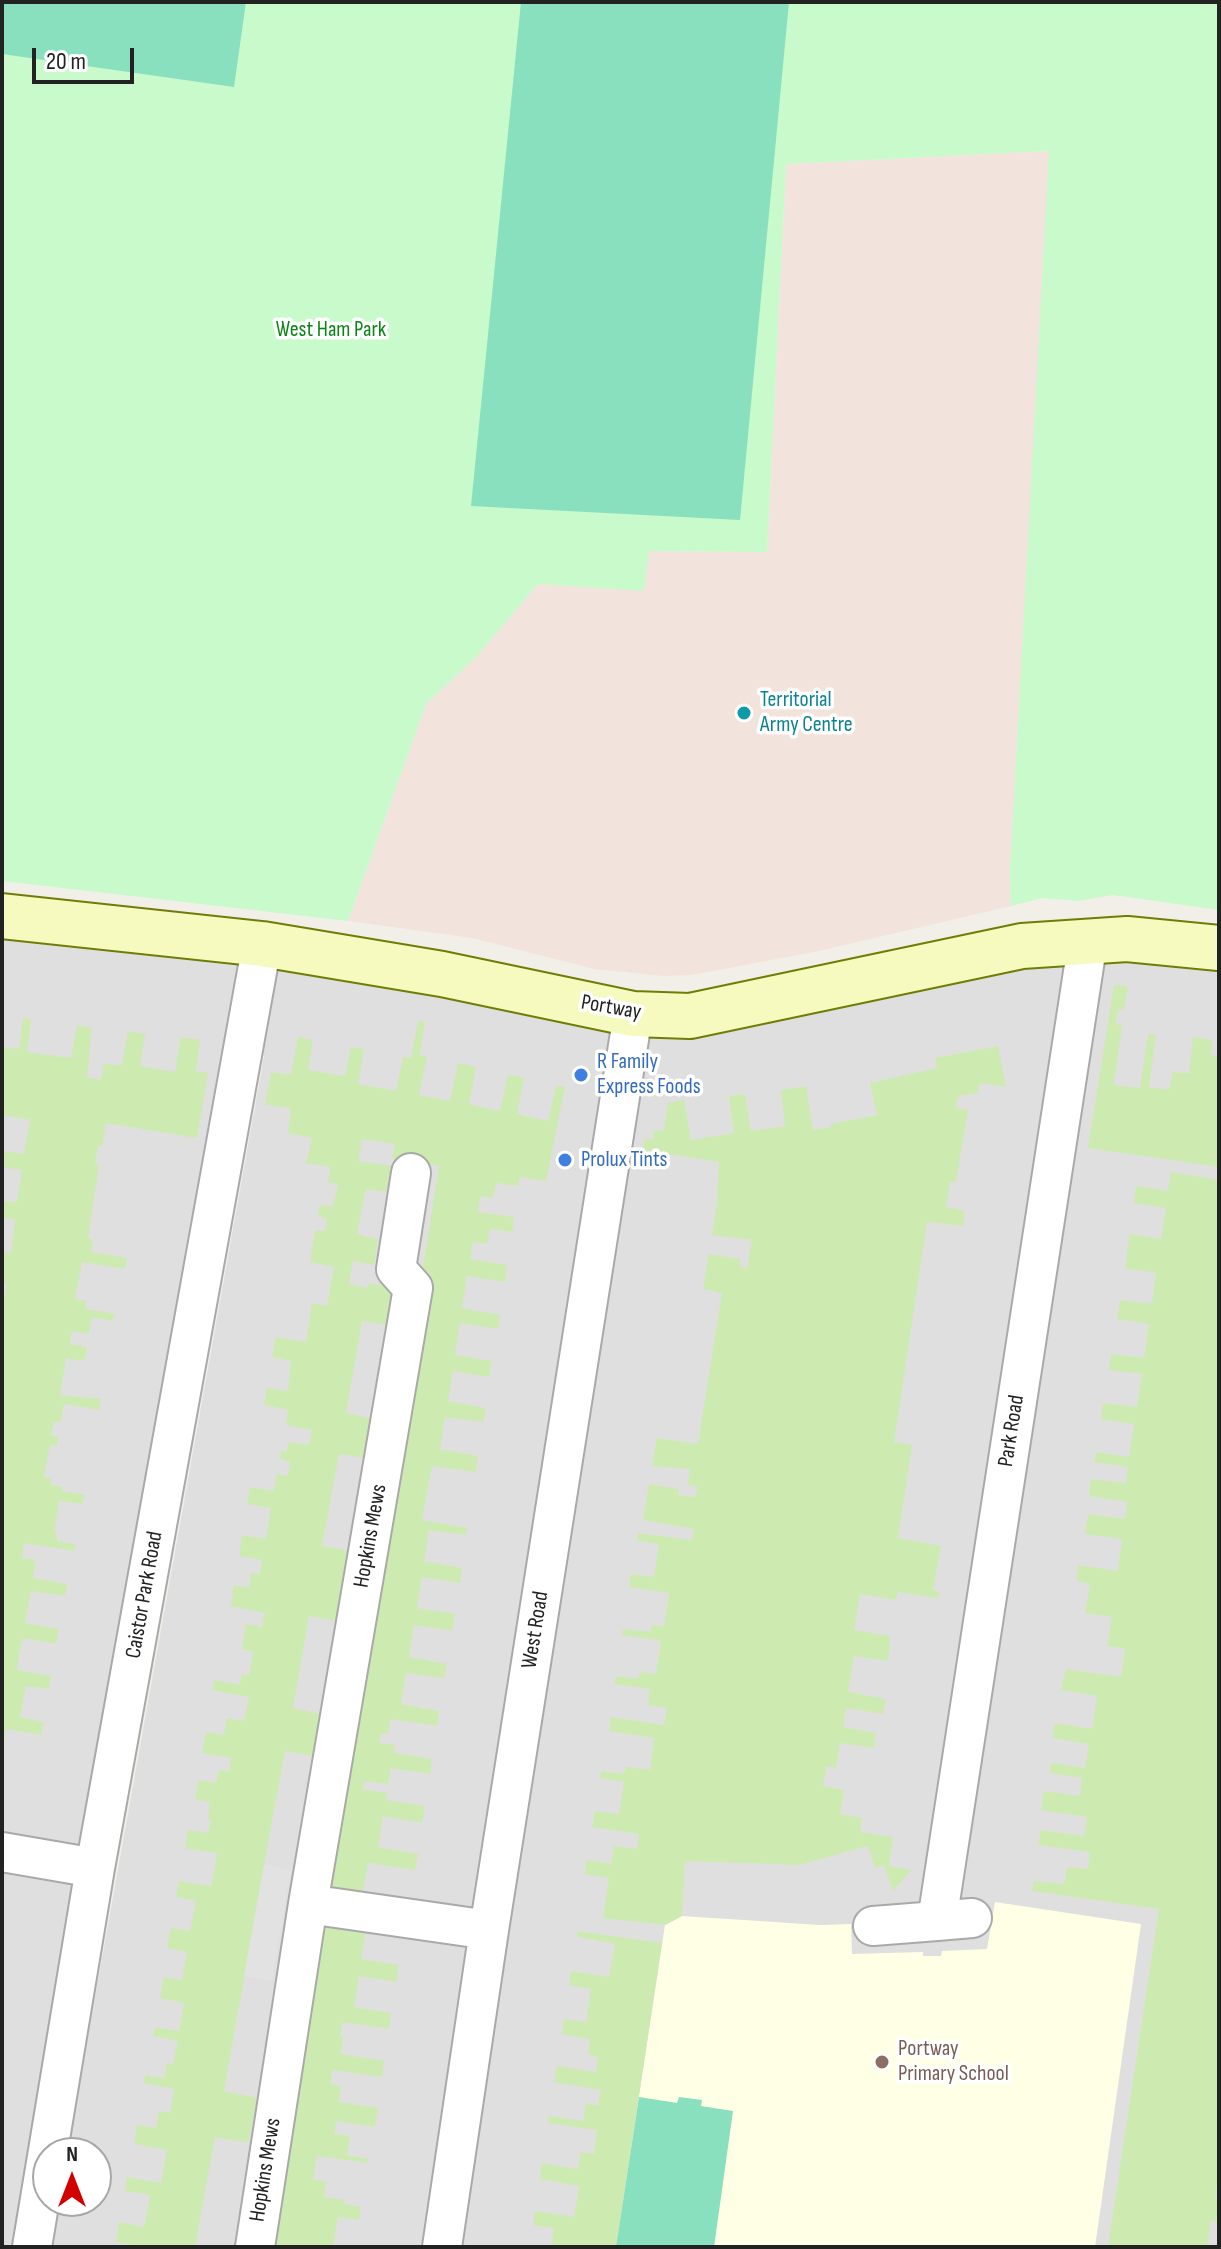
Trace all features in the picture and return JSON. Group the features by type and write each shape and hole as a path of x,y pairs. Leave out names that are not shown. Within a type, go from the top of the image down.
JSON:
{"main road":[{"name":"Portway","path":"2,916 262,944 442,974 633,1014 690,1016 1022,946 1127,939 1219,948"}],"street":[{"name":"Park Road","path":"873,1926 954,1920 1088,940"},
{"name":"Caistor Park Road","path":"32,2247 95,1868 262,944"},
{"name":"West Road","path":"442,2247 633,1014"},
{"name":"Hopkins Mews","path":"255,2247 308,1904 413,1288 396,1269 411,1173"},
{"path":"2,1852 95,1868"},
{"path":"308,1904 489,1930"}],"shaded area":[{"path":"1050,151 1010,870 1011,906 819,951 692,975 663,976 594,969 472,938 348,921 426,704 477,656 538,584 643,590 648,551 767,552 786,164"},
{"path":"2,937 236,960 240,966 230,1047 223,1049 86,1837 80,1844 70,1846 2,1837"},
{"path":"1107,958 1219,965 1219,2247 50,2247 55,2217 112,2217 112,2137 70,2137 264,1056 256,1045 276,971 283,966 611,1027 1018,964"},
{"path":"2,1863 73,1883 76,1894 11,2247 2,2247"},
{"path":"264,1865 291,1870 272,1981 244,1976"},
{"name":"Portway Primary School","path":"995,1902 1141,1924 1095,2247 616,2247 665,1925 682,1916 820,1925 851,1924 852,1954 923,1952 923,1956 941,1956 942,1951 987,1949"}],"green space":[{"name":"West Ham Park","path":"2,2 1219,2 1219,910 1113,895 1078,901 1042,898 1011,906 1010,870 1049,151 786,164 767,552 649,551 644,591 538,584 477,656 426,704 348,921 2,881"},
{"path":"2,2 246,2 234,87 2,54"},
{"path":"521,2 789,2 740,520 471,506"},
{"path":"1114,985 1128,986 1124,1010 1119,1009 1116,1024 1122,1025 1114,1085 1140,1088 1148,1034 1156,1035 1149,1087 1169,1090 1173,1072 1189,1073 1193,1037 1212,1040 1211,1055 1219,1056 1219,1167 1088,1148"},
{"path":"23,1018 31,1019 27,1052 71,1058 77,1025 92,1028 87,1077 101,1080 104,1064 122,1065 128,1031 145,1034 140,1066 175,1072 181,1037 200,1040 196,1071 208,1073 197,1138 106,1123 102,1146 98,1146 95,1164 99,1165 88,1238 93,1240 91,1252 127,1258 125,1269 82,1262 75,1299 86,1301 86,1309 115,1314 113,1321 92,1317 89,1334 72,1331 70,1344 87,1347 86,1357 83,1361 66,1358 60,1395 101,1399 99,1410 64,1404 61,1422 54,1422 51,1435 58,1437 57,1446 50,1445 44,1477 51,1479 51,1485 63,1487 62,1491 85,1495 82,1504 59,1501 54,1533 57,1534 57,1541 75,1544 74,1551 24,1543 22,1558 36,1560 33,1578 67,1584 65,1596 31,1591 25,1623 59,1629 56,1644 23,1638 19,1653 17,1670 51,1676 49,1689 26,1686 20,1717 43,1722 41,1735 6,1729 2,1752 2,1301 7,1284 2,1283 2,1252 11,1253 15,1220 2,1217 2,1201 17,1202 22,1170 2,1167 2,1151 24,1154 30,1120 2,1115 2,1047 19,1049"},
{"path":"418,1021 425,1022 420,1055 427,1056 419,1095 450,1101 458,1063 476,1067 469,1104 500,1111 508,1075 516,1076 524,1078 517,1114 548,1121 556,1086 565,1087 546,1181 520,1177 518,1186 496,1183 493,1198 480,1196 478,1212 514,1217 512,1232 490,1229 487,1244 473,1242 470,1259 507,1265 505,1282 467,1276 462,1308 500,1315 498,1329 460,1323 455,1355 492,1361 489,1377 453,1371 448,1401 486,1408 483,1422 445,1417 440,1449 478,1456 476,1472 432,1466 422,1520 467,1528 466,1535 429,1530 424,1561 462,1568 460,1583 422,1577 417,1608 455,1614 452,1631 414,1625 409,1657 447,1664 444,1678 406,1673 401,1704 439,1711 437,1726 391,1719 388,1734 381,1733 379,1743 395,1745 394,1753 432,1759 430,1774 391,1768 388,1784 364,1781 363,1789 387,1793 386,1800 425,1806 422,1823 383,1816 378,1847 418,1854 415,1870 368,1863 362,1897 333,1891 327,1874 439,1166 392,1158 395,1144 362,1139 358,1161 391,1166 386,1192 366,1189 357,1234 378,1239 374,1265 353,1261 349,1284 368,1288 369,1283 400,1289 393,1326 362,1321 346,1413 378,1420 371,1459 339,1454 322,1546 356,1552 342,1622 309,1616 293,1708 325,1715 317,1757 285,1751 268,1843 224,2091 257,2098 248,2143 215,2137 195,2247 141,2247 116,2242 119,2222 144,2227 147,2213 150,2195 125,2191 127,2177 161,2183 167,2150 134,2144 137,2125 156,2128 159,2111 170,2113 174,2089 144,2083 145,2075 164,2078 167,2063 173,2064 178,2041 153,2036 155,2027 179,2031 184,2003 160,1998 164,1977 182,1980 187,1952 167,1948 171,1928 190,1931 196,1901 176,1897 179,1881 211,1886 214,1872 217,1853 185,1848 188,1830 208,1833 211,1820 208,1819 210,1802 195,1799 198,1780 216,1783 219,1770 229,1772 231,1758 202,1753 206,1732 224,1735 227,1718 244,1721 249,1697 212,1690 214,1680 240,1685 242,1674 249,1675 253,1652 242,1649 246,1624 262,1627 265,1613 231,1606 234,1585 249,1588 251,1573 260,1574 262,1560 239,1556 242,1535 266,1539 271,1508 247,1504 250,1487 274,1491 277,1474 288,1476 290,1462 280,1459 281,1451 287,1451 289,1442 309,1445 312,1430 286,1425 288,1410 264,1405 267,1388 288,1391 291,1361 272,1357 276,1337 306,1342 312,1303 327,1306 334,1267 310,1262 315,1230 325,1231 327,1219 318,1216 320,1205 333,1206 338,1184 328,1182 330,1167 306,1163 312,1138 288,1133 291,1108 265,1105 271,1072 291,1075 298,1037 313,1040 308,1070 345,1076 351,1047 364,1049 358,1084 396,1091 403,1057 411,1058"},
{"path":"998,1046 1006,1087 980,1083 977,1094 961,1095 957,1099 956,1108 968,1110 956,1182 950,1182 946,1207 965,1211 963,1226 927,1222 894,1442 912,1445 898,1538 941,1546 933,1590 940,1592 938,1598 898,1592 896,1600 860,1594 854,1630 890,1636 889,1654 888,1661 854,1656 848,1692 886,1699 883,1714 846,1708 843,1727 876,1733 874,1748 840,1743 836,1768 827,1766 823,1786 844,1790 840,1814 862,1818 860,1832 893,1837 889,1866 911,1870 893,1891 884,1865 875,1868 868,1846 799,1865 685,1861 682,1916 665,1925 603,1918 609,1878 585,1874 587,1860 611,1864 614,1846 637,1849 639,1834 592,1827 595,1811 619,1814 624,1782 600,1778 601,1771 624,1774 626,1767 650,1770 654,1738 609,1731 611,1717 664,1725 667,1708 648,1705 650,1689 614,1684 616,1676 638,1679 640,1672 656,1674 661,1641 622,1635 623,1629 650,1632 652,1625 664,1626 669,1593 629,1587 631,1574 654,1577 659,1544 637,1540 638,1533 692,1540 694,1529 643,1520 649,1484 679,1489 678,1495 695,1497 698,1487 688,1485 690,1469 652,1466 657,1438 698,1444 722,1293 703,1289 709,1254 740,1259 740,1267 747,1268 752,1240 712,1235 719,1162 643,1150 645,1139 654,1139 653,1131 664,1130 668,1103 684,1100 691,1140 734,1133 729,1096 745,1094 751,1131 785,1126 781,1090 806,1086 813,1130 877,1115 870,1083 937,1068 935,1058"},
{"path":"1171,1172 1219,1180 1219,2173 1215,2197 1219,2198 1219,2222 1211,2221 1207,2247 1108,2247 1159,1909 1032,1891 1034,1881 1064,1884 1067,1867 1088,1869 1090,1852 1038,1845 1041,1830 1084,1836 1087,1817 1041,1810 1044,1791 1080,1796 1082,1778 1049,1773 1051,1763 1085,1768 1089,1744 1052,1738 1055,1723 1092,1729 1097,1696 1061,1690 1066,1669 1121,1677 1125,1649 1107,1646 1112,1617 1085,1613 1090,1584 1077,1581 1077,1574 1078,1565 1118,1571 1122,1539 1085,1534 1088,1514 1125,1519 1127,1502 1089,1496 1091,1479 1126,1483 1128,1467 1094,1462 1096,1452 1129,1457 1134,1424 1101,1419 1103,1403 1137,1407 1142,1374 1109,1370 1111,1354 1144,1358 1149,1324 1117,1319 1120,1300 1152,1304 1156,1273 1125,1268 1130,1234 1161,1239 1166,1208 1134,1203 1136,1186 1168,1191"},
{"path":"323,1922 366,1929 361,1959 398,1965 397,1982 359,1976 354,2007 391,2013 389,2029 343,2022 340,2036 343,2037 341,2054 384,2061 382,2077 332,2070 331,2084 341,2086 339,2102 378,2108 375,2127 336,2121 334,2134 350,2136 347,2155 369,2159 368,2163 317,2156 313,2179 326,2182 324,2197 345,2200 344,2204 361,2207 359,2220 338,2217 333,2247 271,2247"},
{"path":"578,1931 662,1943 616,2247 551,2247 554,2228 533,2225 535,2211 574,2217 579,2186 540,2179 541,2163 578,2169 581,2152 594,2154 597,2130 548,2123 549,2116 583,2121 586,2104 598,2105 601,2090 554,2082 557,2066 596,2072 598,2057 588,2054 590,2039 562,2034 564,2019 586,2022 591,1989 569,1985 571,1971 609,1977 615,1944 577,1937"},
{"path":"639,2097 677,2103 679,2097 702,2100 701,2106 733,2111 714,2247 616,2247"}],"place":[{"name":"Territorial Army Centre","path":"744,713"},
{"name":"R Family Express Foods","path":"581,1075"},
{"name":"Prolux Tints","path":"565,1160"},
{"name":"Portway Primary School","path":"882,2062"}]}
